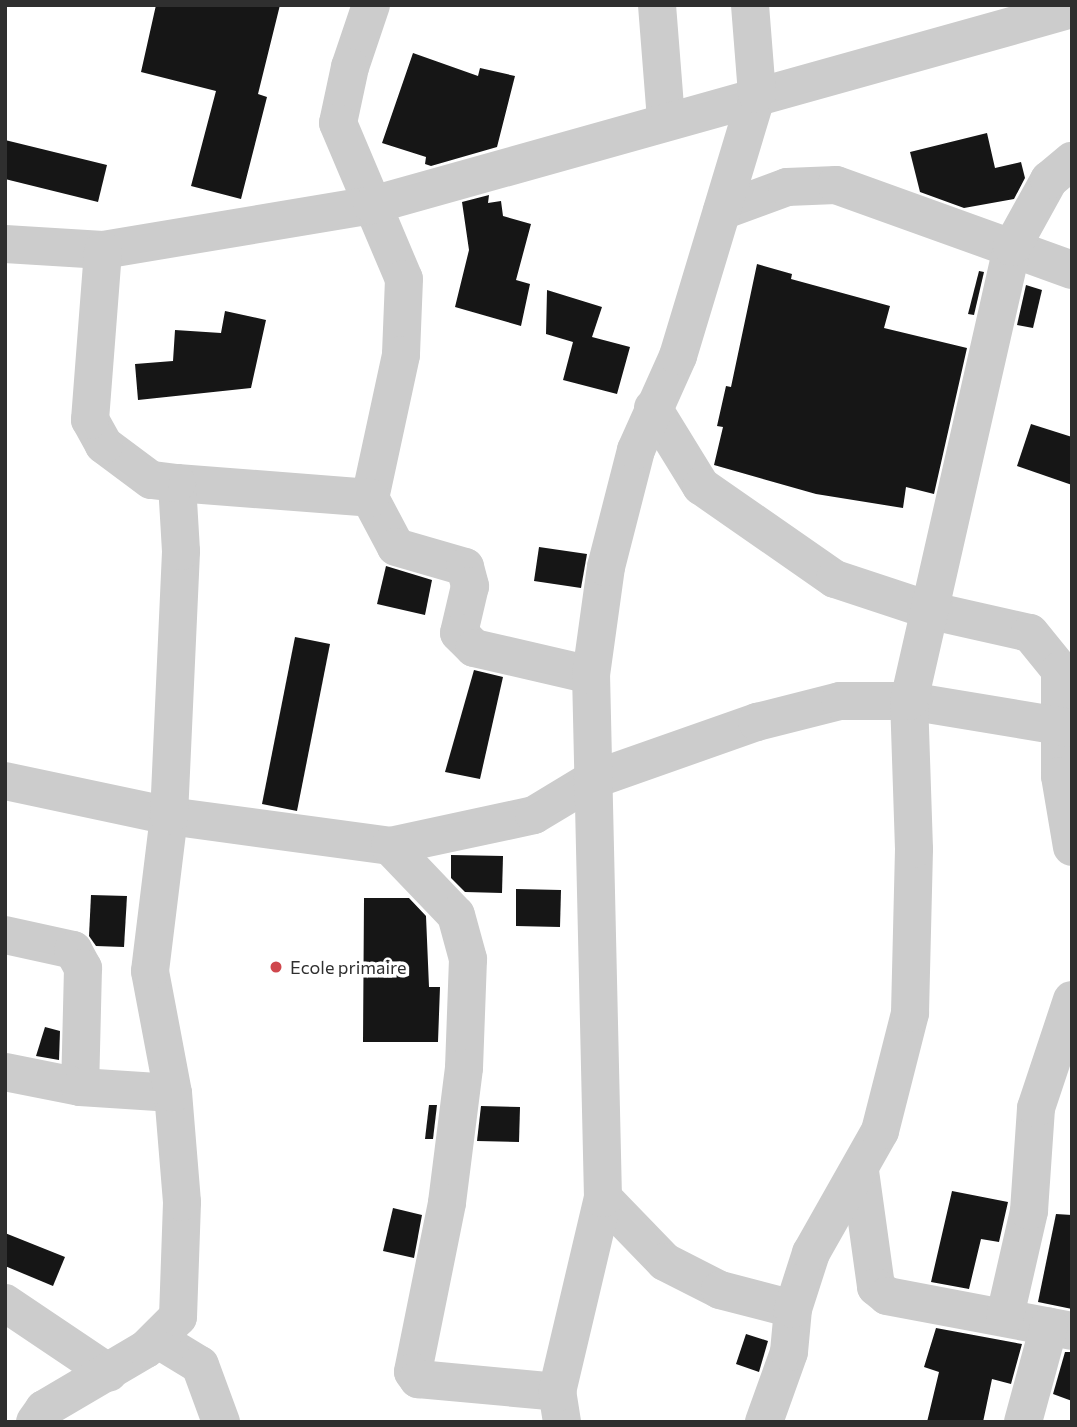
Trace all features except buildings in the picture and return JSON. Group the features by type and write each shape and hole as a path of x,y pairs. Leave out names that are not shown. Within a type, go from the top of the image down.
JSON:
{"street":[{"path":"370,5 350,67 338,124 404,279 401,355 370,498 396,547 465,567 470,586 459,634 474,648 591,675"},
{"path":"657,5 666,120"},
{"path":"390,846 456,915 468,959 464,1068 447,1203 413,1372 418,1379 560,1407 603,1198 591,675 606,567 636,450 678,356 757,94 750,5"},
{"path":"5,244 103,250 372,205 757,94 1072,9"},
{"path":"764,1422 789,1352 793,1310 811,1253 860,1171 880,1131 911,1013 914,849 909,701 932,611 1012,247 1049,180 1072,161"},
{"path":"722,211 787,187 836,185 1072,270"},
{"path":"103,250 90,420 104,445 151,480 370,498"},
{"path":"653,408 701,486 835,579 932,611 1030,633 1060,670 1067,728 1060,776 1071,839"},
{"path":"35,1422 44,1409 109,1373 157,1339 178,1317 181,1202 173,1093 150,971 169,816 181,551 177,483"},
{"path":"5,781 169,816 390,846 534,815 593,780 757,722 828,704 909,701 1067,728"},
{"path":"5,935 73,950 83,968 79,1087"},
{"path":"1005,1316 1030,1211 1036,1108 1072,1000"},
{"path":"5,1072 79,1087 173,1093"},
{"path":"860,1171 876,1287 887,1296 1005,1316 1060,1329 1023,1422"},
{"path":"603,1198 664,1262 720,1290 793,1310"},
{"path":"5,1303 109,1373"},
{"path":"157,1339 200,1365 221,1422"}],"place":[{"name":"Ecole primaire","path":"276,967"}]}
